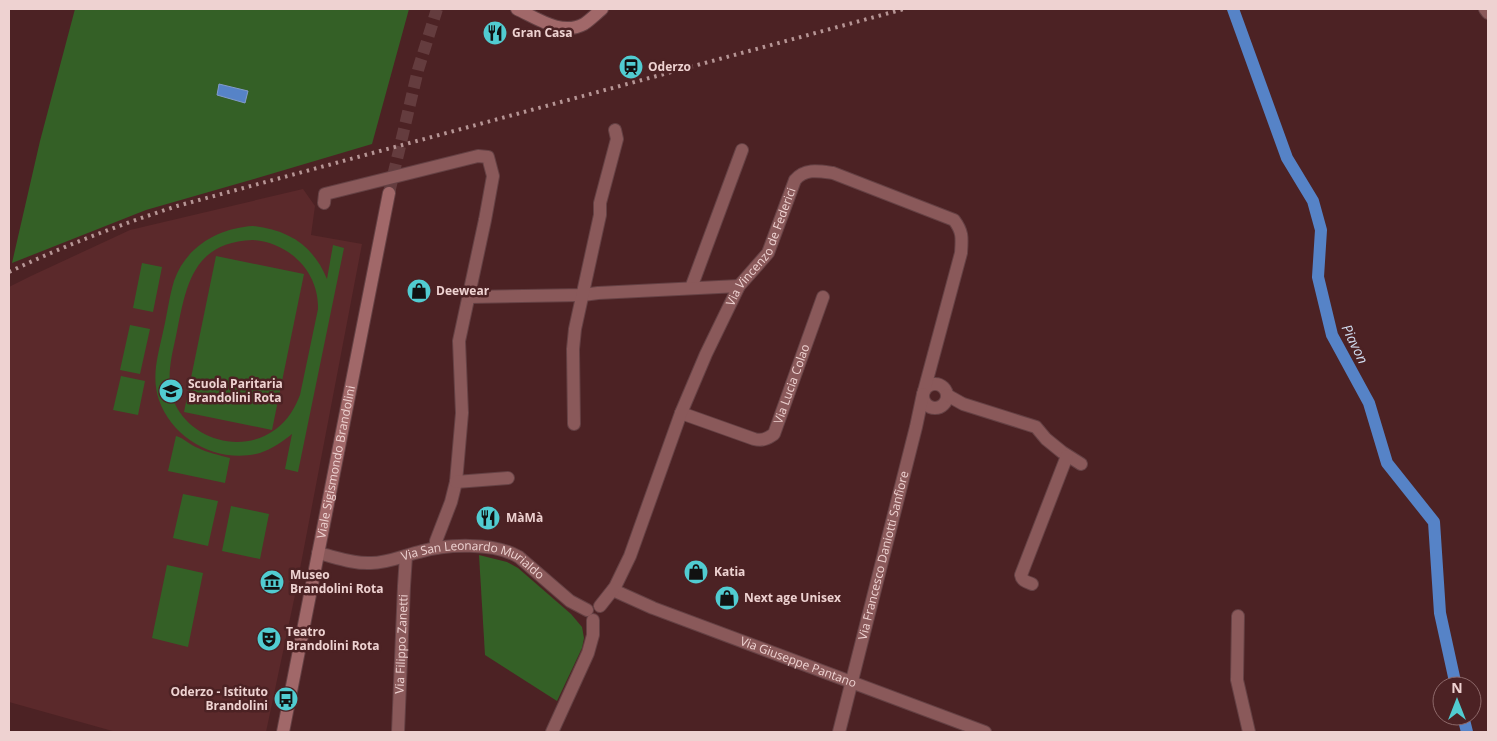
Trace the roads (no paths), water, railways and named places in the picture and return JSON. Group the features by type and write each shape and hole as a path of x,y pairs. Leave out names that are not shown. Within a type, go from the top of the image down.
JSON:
{"main road":[{"path":"517,9 555,26 570,29 586,23 602,9"},
{"name":"Viale Sigismondo Brandolini","path":"283,732 389,193"}],"street":[{"path":"1485,9 1488,13"},
{"path":"574,424 573,349 575,329 600,215 600,203 617,139 616,130"},
{"path":"691,288 742,150"},
{"path":"324,203 325,194 478,156 488,157 493,176 459,341 462,413 456,482 451,502 436,541 436,548"},
{"name":"Via Vincenzo de Federici","path":"590,615 598,620 602,616 603,610 600,606 613,590 630,556 706,354 739,286 768,254 795,180 799,175 806,172 820,171 833,173 954,220 959,228 962,234 961,253 923,392"},
{"path":"468,297 583,295 739,286"},
{"name":"Via Lucia Colao","path":"682,414 762,441 774,434 823,297"},
{"path":"931,364 932,373 937,383 944,387 942,403"},
{"path":"937,383 929,385 923,392 924,402 927,405 942,403 963,404 1036,427 1046,439 1067,456 1081,464"},
{"name":"Via Francesco Daniotti Sanfiore","path":"839,732 916,427 923,392"},
{"name":"Via Francesco Daniotti Sanfiore","path":"916,427 921,418 942,403"},
{"path":"1032,584 1025,582 1021,575 1067,456"},
{"path":"456,482 508,478"},
{"name":"Via San Leonardo Murialdo","path":"318,554 369,564 436,548 461,545 512,552 570,601 590,615"},
{"name":"Via Filippo Zanetti","path":"398,732 406,556"},
{"name":"Via Giuseppe Pantano","path":"613,590 642,604 985,732"},
{"path":"552,732 588,653 593,635 590,615"},
{"path":"1238,616 1238,680 1249,732"}],"water":[{"path":"219,84 248,91 245,103 217,95"}],"waterway":[{"name":"Piavon","path":"1233,9 1287,158 1313,201 1321,230 1318,277 1332,335 1369,403 1387,463 1434,522 1440,613 1454,676"},
{"name":"Piavon","path":"1466,726 1467,732"}],"tunnel":[{"path":"389,193 418,70 437,9"}],"railway":[{"path":"9,272 92,236 177,206 904,9"}],"place":[{"name":"Gran Casa","path":"495,33"},
{"name":"Oderzo","path":"631,67"},
{"name":"Deewear","path":"419,291"},
{"name":"Scuola Paritaria Brandolini Rota","path":"171,391"},
{"name":"MàMà","path":"488,518"},
{"name":"Katia","path":"696,572"},
{"name":"Museo Brandolini Rota","path":"272,582"},
{"name":"Next age Unisex","path":"727,598"},
{"name":"Teatro Brandolini Rota","path":"269,639"},
{"name":"Oderzo - Istituto Brandolini","path":"286,699"}]}
